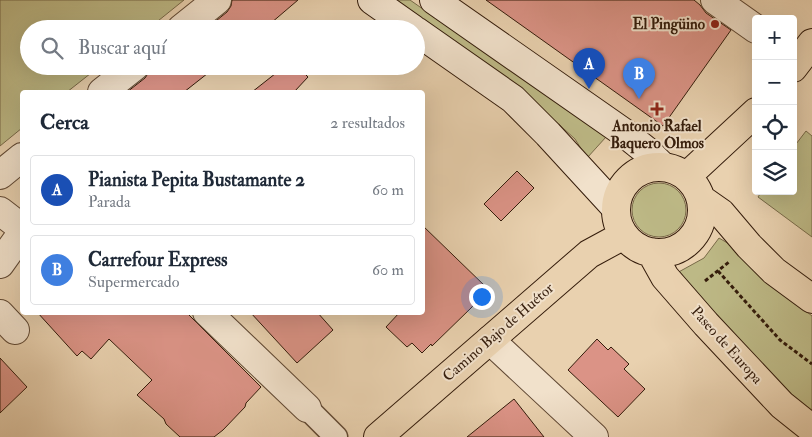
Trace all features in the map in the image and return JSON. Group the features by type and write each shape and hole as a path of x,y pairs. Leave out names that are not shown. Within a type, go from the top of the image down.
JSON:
{"main road":[{"path":"192,20 217,0"},
{"path":"372,0 400,20"},
{"path":"715,0 752,26"},
{"path":"439,1 623,132 662,166"},
{"path":"425,37 513,99 616,208"},
{"path":"105,90 124,75"},
{"path":"687,176 752,116"},
{"path":"0,176 20,159"},
{"path":"662,166 674,169 687,176 696,187 701,200 703,209 699,228 687,243 670,252 651,252 640,249 624,235 616,218 620,191 630,177 645,168 662,166"},
{"path":"701,200 720,213 774,271 812,299"},
{"path":"0,210 20,226"},
{"name":"Camino Bajo de Huétor","path":"378,437 589,254 624,235"},
{"path":"0,264 20,236"},
{"name":"Paseo de Europa","path":"651,252 666,277 706,324 782,405 812,428"},
{"path":"210,315 307,408"},
{"path":"490,340 594,437"}],"street":[{"path":"307,408 336,437"}],"path":[{"path":"699,286 736,256"},
{"path":"718,271 780,340 812,364"}],"shaded area":[{"path":"0,0 184,0 159,20 20,20 20,75 89,75 70,90 20,90 20,130 0,146"},
{"path":"393,0 410,0 606,137 587,158 575,139 521,90 425,22 425,20 421,20"},
{"path":"806,131 812,136 812,237 758,197 759,195 797,195 797,143"},
{"path":"659,183 669,185 678,191 684,200 686,210 684,220 678,229 669,235 659,237 649,235 640,229 634,220 632,210 634,200 640,191 649,185"},
{"path":"719,238 741,251 767,280 812,316 812,412 792,397 675,274 704,258"}],"building":[{"path":"232,0 298,0 275,20 217,20 231,6"},
{"path":"486,0 694,0 706,13 731,30 663,126"},
{"path":"147,75 206,75 187,90 130,90"},
{"path":"274,75 306,75 308,77 296,90 255,90"},
{"path":"517,171 534,188 501,221 484,204"},
{"path":"425,228 486,287 477,295 480,298 471,308 432,346 431,344 422,353 412,343 407,347 386,327 397,315 425,315"},
{"path":"40,315 189,315 261,387 246,403 245,407 214,437 180,437 166,424 164,419 137,395 152,380 109,339 91,359 82,351 77,356"},
{"path":"253,315 320,315 333,330 297,363"},
{"path":"597,339 608,350 611,347 629,364 624,369 645,389 618,417 568,370"},
{"path":"0,358 27,387 0,413"},
{"path":"514,399 544,437 467,437"}],"place":[{"name":"El Pingüino","path":"715,24"},
{"name":"Pianista Pepita Bustamante 2","path":"589,89"},
{"name":"Carrefour Express","path":"639,99"},
{"name":"Antonio Rafael Baquero Olmos","path":"657,109"}]}
